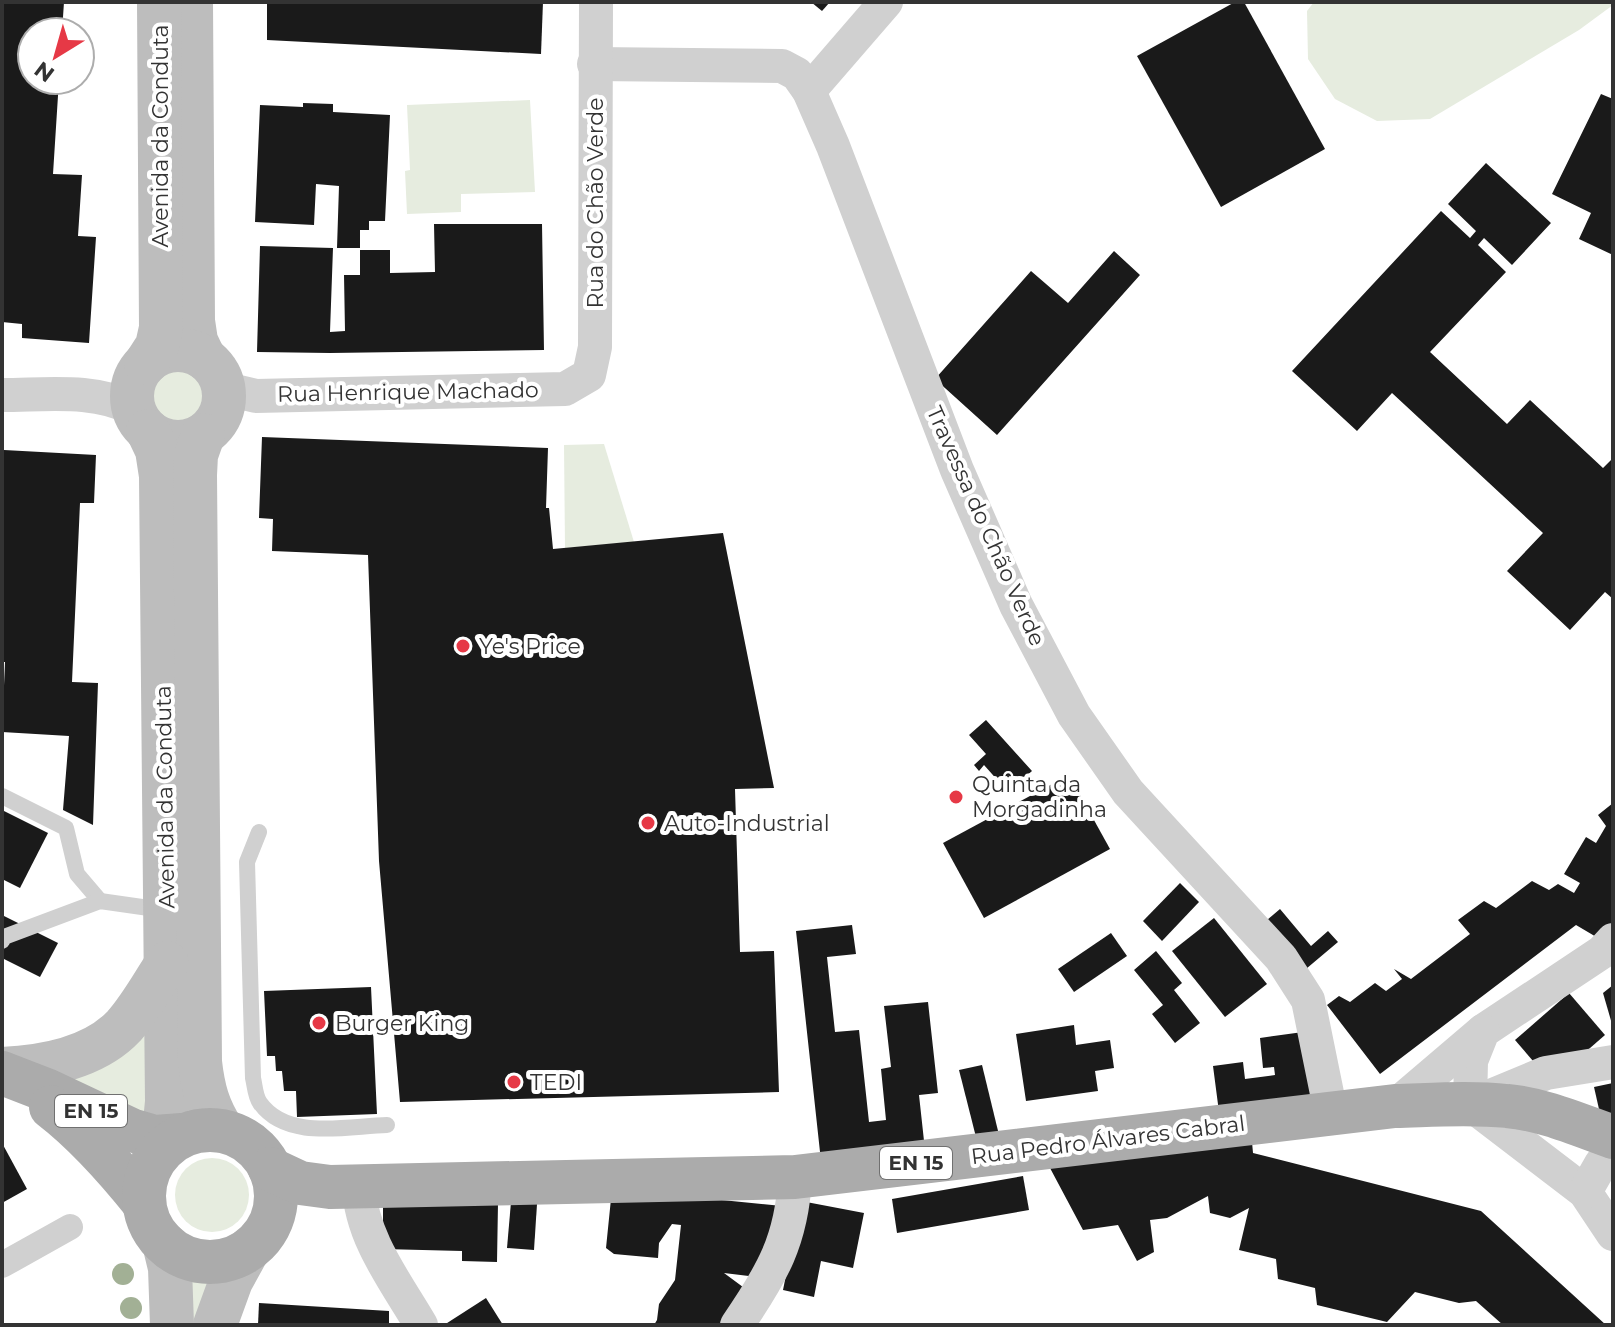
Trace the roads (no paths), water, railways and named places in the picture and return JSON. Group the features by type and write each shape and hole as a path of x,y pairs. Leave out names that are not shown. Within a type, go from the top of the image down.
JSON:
{"main road":[{"name":"Avenida da Conduta","path":"159,2 161,328 157,346 132,395 157,450 161,484 167,1102 173,1154"},
{"name":"Avenida da Conduta","path":"173,1154 209,1110 202,1087 200,1062 195,475 196,455 220,397 196,341 193,321 191,2"},
{"path":"174,350 190,351 220,397 189,441 175,442 160,439 132,395 159,354 174,350"},
{"path":"2,1073 65,1059 102,1043 130,1019 167,963"},
{"name":"EN 15","path":"2,1073 67,1119 126,1181 173,1154 243,1138 259,1152 270,1169"},
{"name":"EN 15","path":"2,1073 131,1130 173,1154"},
{"name":"Rua Pedro Álvares Cabral","path":"270,1169 300,1183 330,1187 795,1177 1395,1106 1470,1104 1509,1106 1563,1119 1613,1137"},
{"name":"EN 15","path":"173,1154 150,1225 164,1243 183,1256 205,1262 228,1260 256,1241"},
{"path":"215,1325 231,1281 274,1212 276,1190 270,1169"},
{"name":"Rua Pedro Álvares Cabral","path":"256,1241 300,1209 326,1196 359,1187"},
{"path":"164,1243 170,1268 172,1325"}],"street":[{"name":"Rua do Chão Verde","path":"565,389 589,375 595,347 596,2"},
{"path":"809,91 886,2"},
{"name":"Travessa do Chão Verde","path":"594,64 782,66 797,74 809,91 957,470 1016,605 1074,715 1128,792 1281,958 1308,1000 1331,1113"},
{"name":"Rua Henrique Machado","path":"220,397 565,389"},
{"path":"2,395 132,395"},
{"path":"1395,1106 1483,1031 1602,952 1613,940"},
{"path":"1470,1104 1471,1061 1483,1031"},
{"path":"1470,1104 1546,1073 1613,1062"},
{"path":"1470,1104 1585,1192 1613,1234"},
{"path":"1585,1192 1601,1164 1613,1158"},
{"path":"737,1325 783,1247 793,1208 795,1177"},
{"path":"359,1187 366,1228 421,1325"},
{"path":"2,1265 70,1227"}],"lane":[{"path":"2,796 66,828 77,874 100,901"},
{"path":"259,832 247,862 253,1078 258,1101 271,1114 302,1128 387,1125"},
{"path":"2,941 4,937 100,901 167,910"}],"place":[{"name":"Ye's Price","path":"463,646"},
{"name":"Quinta da Morgadinha","path":"956,797"},
{"name":"Auto-Industrial","path":"648,823"},
{"name":"Burger King","path":"319,1023"},
{"name":"TEDI","path":"514,1082"}]}
